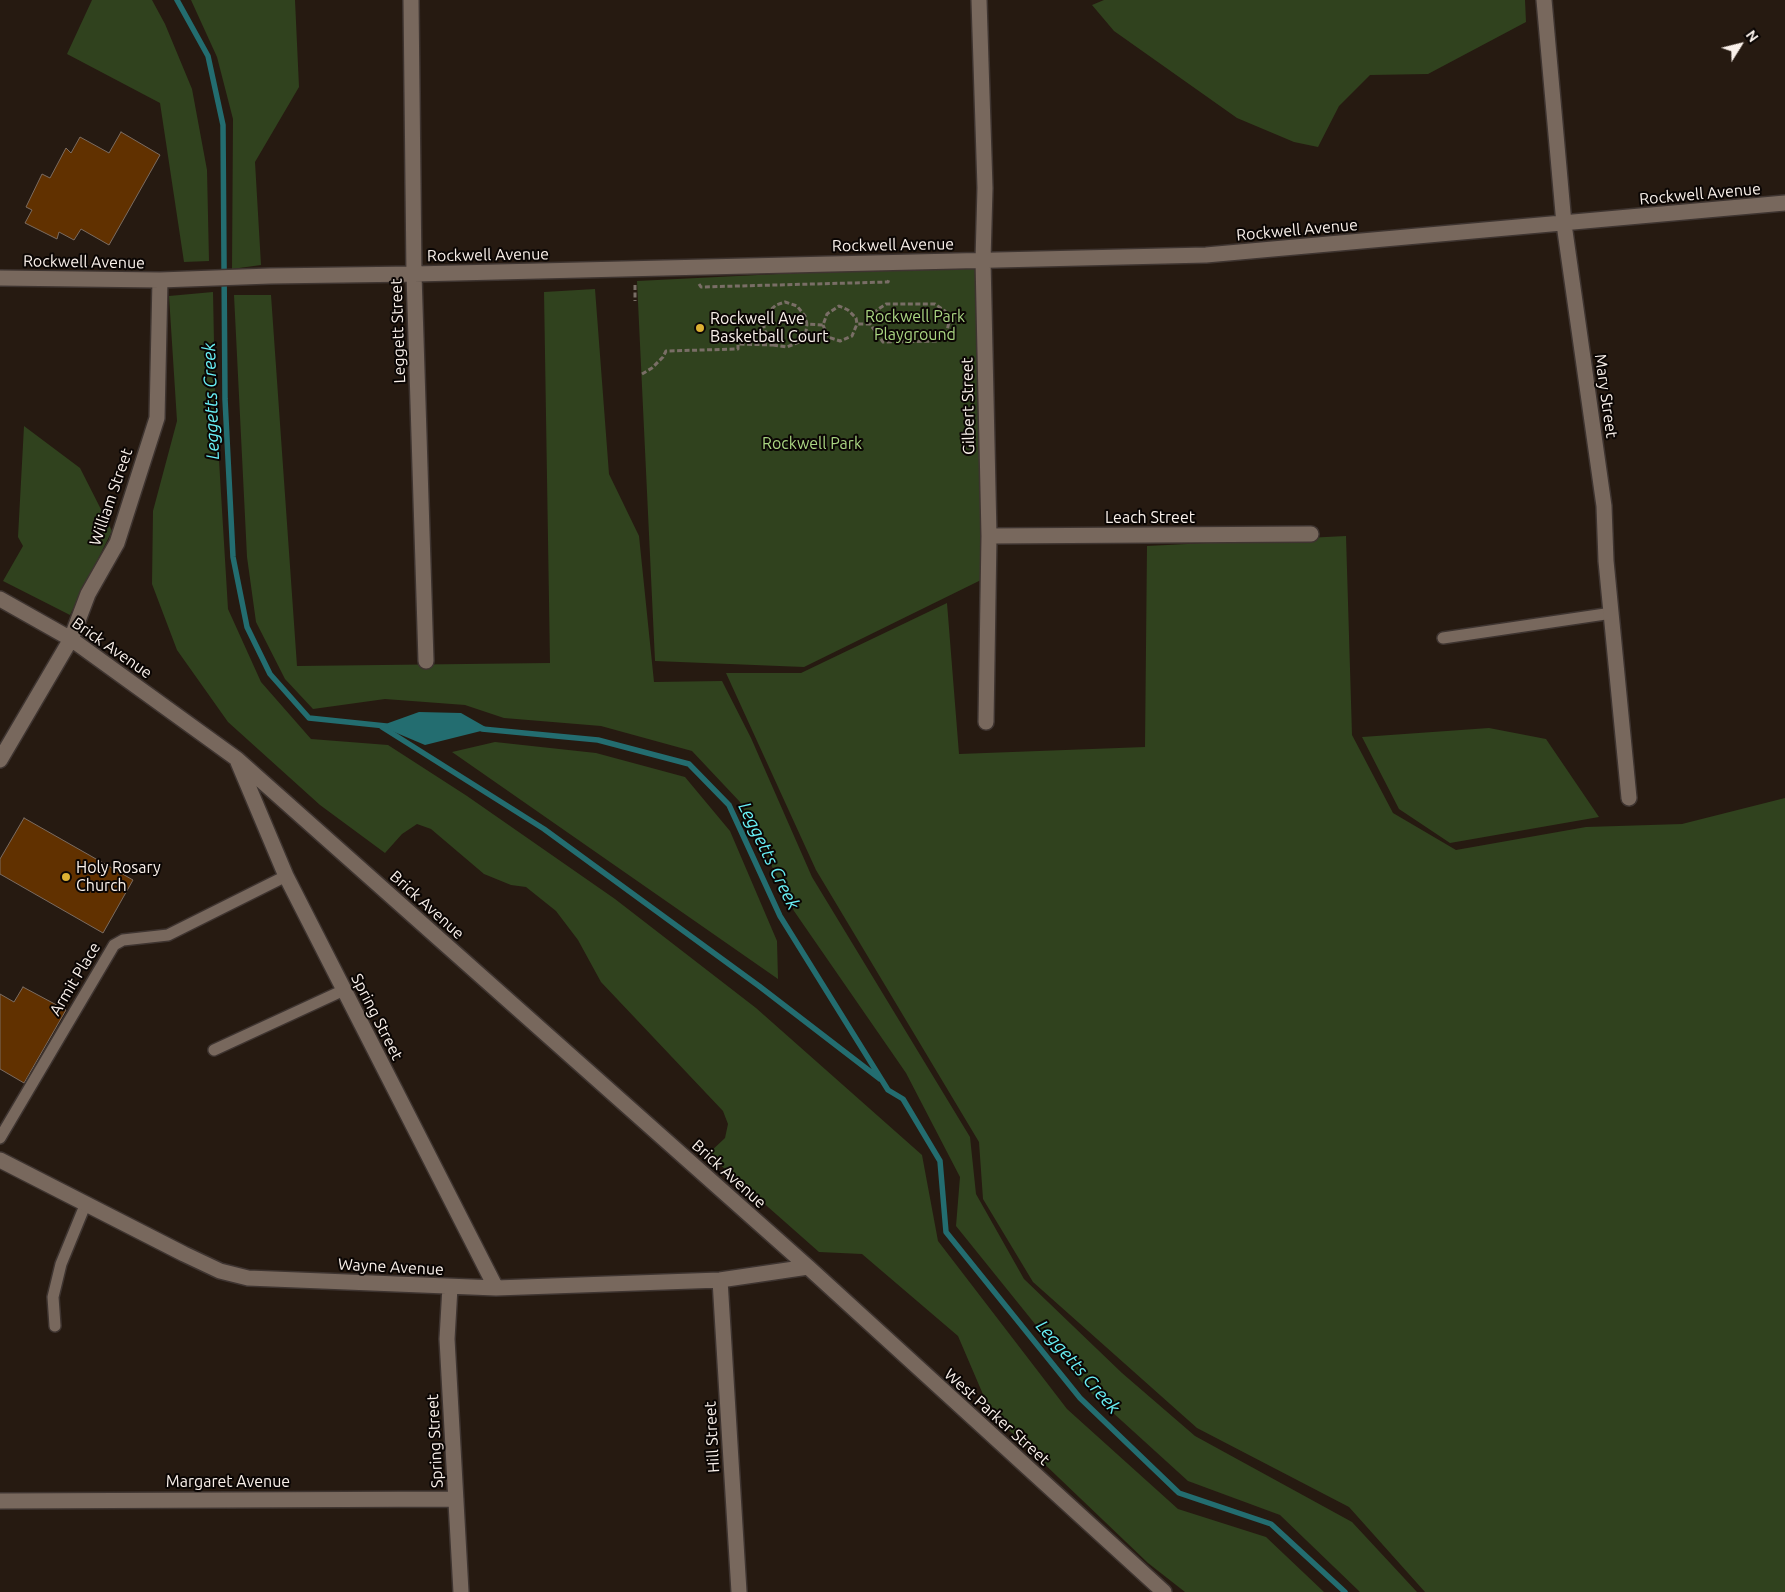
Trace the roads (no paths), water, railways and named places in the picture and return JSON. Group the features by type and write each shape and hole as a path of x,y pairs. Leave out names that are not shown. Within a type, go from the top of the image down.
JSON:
{"street":[{"name":"Leggett Street","path":"412,0 414,274 426,661"},
{"name":"Gilbert Street","path":"979,0 985,188 983,260 989,536 986,722"},
{"name":"Mary Street","path":"1544,0 1564,224 1604,506 1606,561 1629,798"},
{"name":"Rockwell Avenue","path":"0,278 160,280 1206,256 1785,203"},
{"name":"William Street","path":"0,760 71,638 88,594 117,543 156,418 160,280"},
{"name":"Leach Street","path":"989,536 1311,534"},
{"name":"Brick Avenue","path":"0,599 71,638 237,759 808,1267"},
{"name":"Spring Street","path":"237,759 286,876 496,1288"},
{"name":"Wayne Avenue","path":"0,1160 220,1271 248,1278 496,1288 720,1280 808,1267"},
{"name":"West Parker Street","path":"808,1267 1164,1592"},
{"name":"Hill Street","path":"720,1280 739,1592"},
{"name":"Spring Street","path":"450,1287 446,1339 461,1592"},
{"name":"Margaret Avenue","path":"0,1501 456,1499"}],"lane":[{"path":"1444,638 1612,613"},
{"name":"Armit Place","path":"0,1138 114,945 123,940 168,935 286,876"},
{"path":"214,1050 344,990"},
{"path":"54,1326 53,1297 61,1264 86,1203"}],"water":[{"path":"419,712 461,713 489,729 425,745 380,726"}],"waterway":[{"name":"Leggetts Creek","path":"177,0 208,56 223,125 225,399 233,557 247,627 270,674 309,718 386,726"},
{"name":"Leggetts Creek","path":"382,727 544,829 759,986 880,1079"},
{"name":"Leggetts Creek","path":"482,729 598,740 689,764 729,805 780,916 888,1090 903,1099 940,1161 946,1232 1080,1398 1179,1493 1271,1524 1345,1592"}],"place":[{"name":"Rockwell Ave Basketball Court","path":"700,328"},
{"name":"Holy Rosary Church","path":"66,877"}],"park label":[{"name":"Rockwell Park Playground","path":"915,326"},
{"name":"Rockwell Park","path":"812,444"}]}
